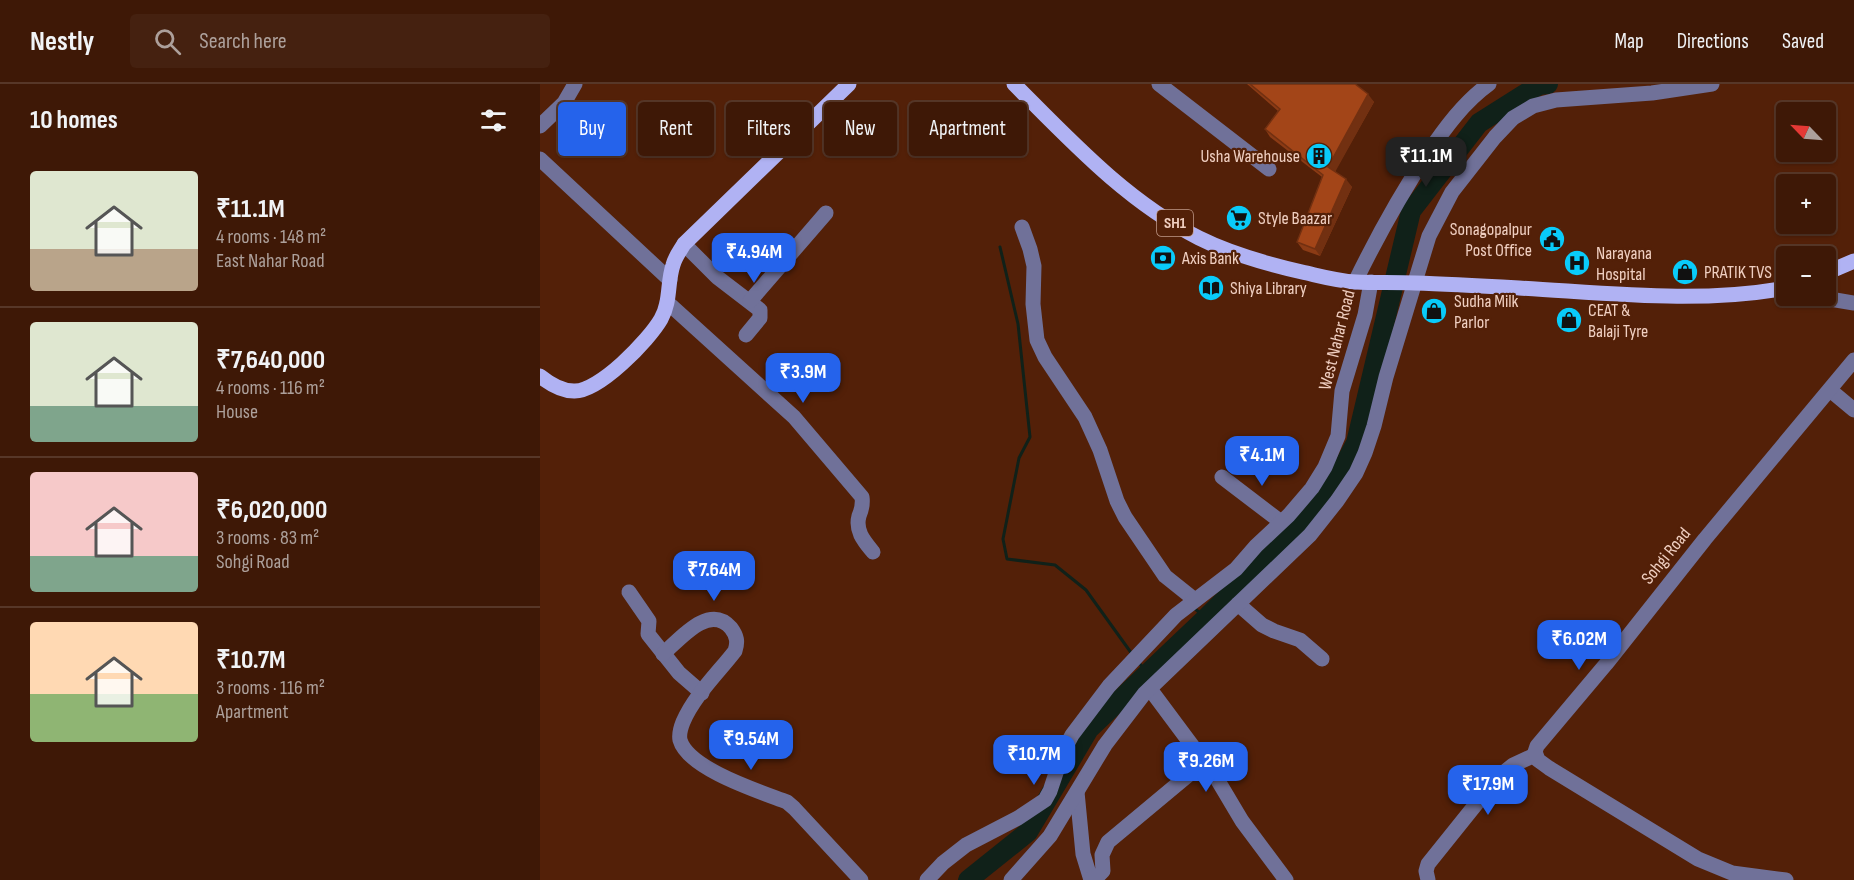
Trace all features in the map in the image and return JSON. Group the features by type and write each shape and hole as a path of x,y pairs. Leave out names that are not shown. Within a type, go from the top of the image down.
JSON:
{"main road":[{"path":"540,376 560,388 574,391 586,389 603,380 661,319 667,302 672,265 684,244 849,84"},
{"name":"SH1","path":"1014,84 1129,192 1198,237 1236,254 1304,272 1355,282 1643,295 1702,296 1776,290"},
{"path":"1836,269 1854,261"}],"street":[{"path":"540,126 564,103 575,84"},
{"path":"1158,84 1269,169"},
{"path":"1355,282 1386,219 1435,144 1452,120 1488,84"},
{"path":"1011,880 1050,836 1105,746 1150,689 1310,534 1338,501 1356,473 1374,426 1406,283 1452,192 1495,137 1514,118 1533,106 1556,100 1652,93 1712,84"},
{"path":"540,159 670,280"},
{"path":"750,302 826,213"},
{"path":"1022,227 1034,266 1033,303 1037,340 1045,357 1084,417 1100,450 1125,517 1165,576 1194,600"},
{"path":"684,244 717,277 760,310 761,315 746,335"},
{"name":"West Nahar Road","path":"927,880 943,863 966,845 1018,818 1045,800 1072,735 1122,671 1176,615 1226,579 1312,488 1334,448 1340,421 1342,391 1374,282"},
{"path":"1836,300 1854,303"},
{"path":"667,302 794,417 862,497 858,526 863,539 873,552"},
{"name":"Sohgi Road","path":"1535,755 1538,746 1606,664 1642,616 1854,360"},
{"path":"1830,390 1854,410"},
{"path":"1222,477 1281,522"},
{"path":"629,592 649,621 648,634 679,673 702,693"},
{"path":"1238,604 1262,625 1300,640 1322,659"},
{"path":"663,654 693,629 711,618 729,626 737,637 738,643 735,651 690,708 681,728 681,742 685,749 717,774 787,802 861,880"},
{"path":"1150,689 1217,779 1242,821 1286,880"},
{"path":"1428,880 1425,871 1428,864 1497,778 1513,765 1535,755 1549,768 1698,859 1732,873 1786,880"},
{"path":"1077,792 1086,869 1091,880 1103,871 1102,855 1108,842 1204,762"}],"building":[{"name":"Usha Warehouse","path":"1250,84 1355,84 1368,94 1328,167 1346,179 1315,249 1297,242 1323,175 1265,129 1280,109"}],"waterway":[{"path":"968,880 1028,832 1089,729 1302,523 1342,469 1356,443 1411,211 1479,123 1539,85 1548,84"},
{"path":"1000,247 1018,324 1030,437 1019,458 1003,539 1007,559 1055,565 1086,590 1132,654"},
{"path":"1194,608 1206,618"},
{"path":"1138,661 1147,674"}],"place":[{"name":"Usha Warehouse","path":"1319,156"},
{"name":"Style Baazar","path":"1239,218"},
{"name":"Sonagopalpur Post Office","path":"1552,239"},
{"name":"Axis Bank","path":"1163,258"},
{"name":"Narayana Hospital","path":"1577,263"},
{"name":"PRATIK TVS","path":"1685,272"},
{"name":"Shiya Library","path":"1211,288"},
{"name":"Sudha Milk Parlor","path":"1434,311"},
{"name":"CEAT & Balaji Tyre","path":"1569,320"}]}
